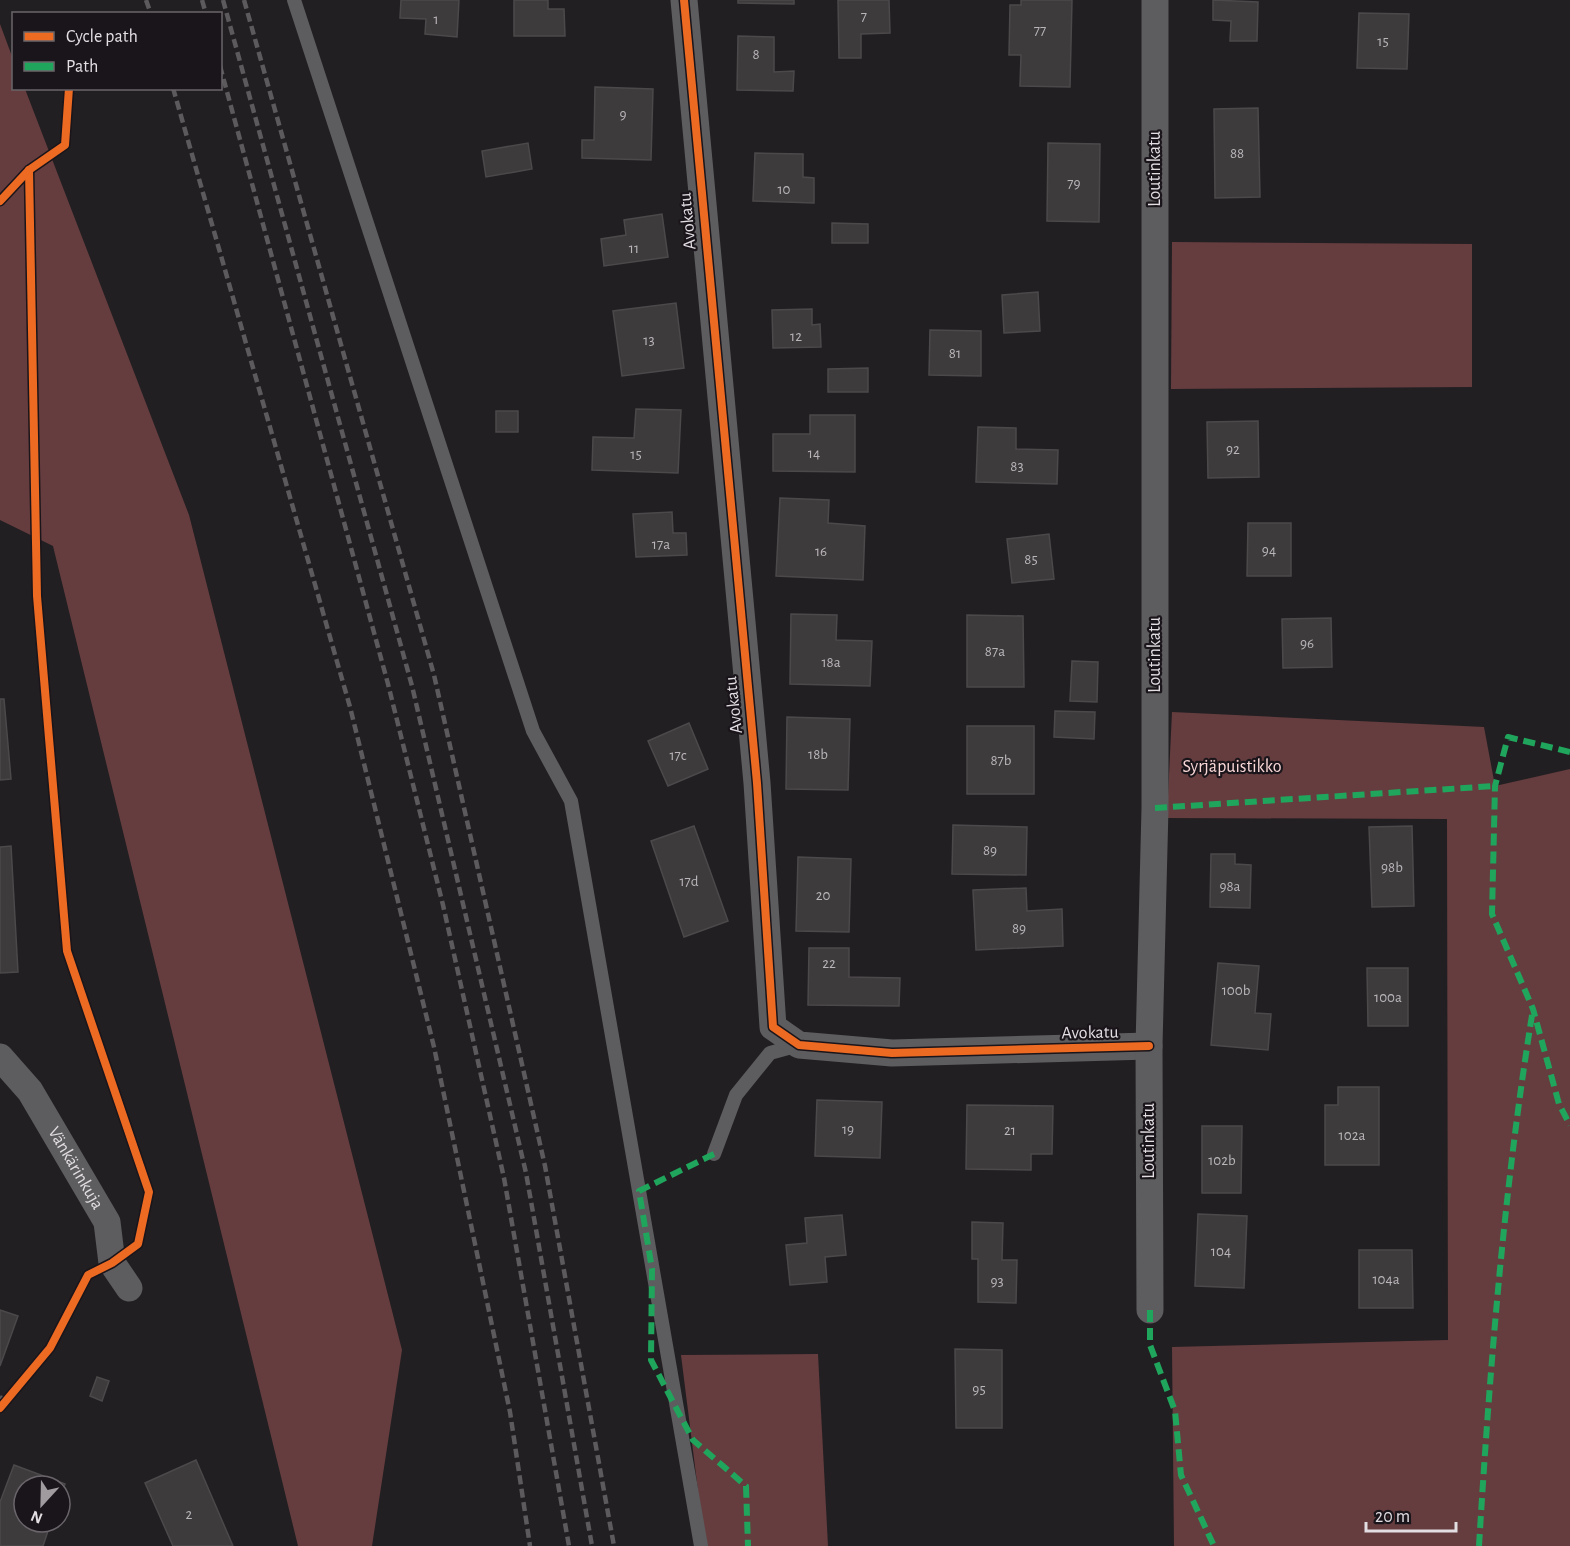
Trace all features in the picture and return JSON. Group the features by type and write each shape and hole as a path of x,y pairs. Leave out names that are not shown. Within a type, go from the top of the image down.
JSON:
{"street":[{"name":"Avokatu","path":"684,0 756,783 773,1027 799,1045 892,1053 1149,1046"},
{"name":"Loutinkatu","path":"1150,1310 1149,1046 1155,784 1155,0"},
{"name":"Vänkärinkuja","path":"0,1058 30,1091 108,1222 112,1263 129,1288"}],"lane":[{"path":"294,0 534,731 571,801 701,1546"},
{"path":"714,1155 736,1095 770,1053 799,1045"}],"path":[{"path":"0,1408 3,1398 12,1393"}],"green space":[{"path":"0,24 12,56 12,90 25,90 189,515 402,1350 372,1546 298,1546 53,546 0,520"},
{"path":"1172,242 1472,244 1472,387 1171,389"},
{"name":"Syrjäpuistikko","path":"1172,712 1484,727 1495,786 1570,769 1570,1546 1174,1546 1172,1347 1448,1340 1447,819 1167,818"},
{"path":"818,1354 828,1546 705,1546 681,1355"}],"building":[{"path":"401,0 459,0 457,37 425,34 426,19 400,18"},
{"path":"514,0 548,0 548,9 564,9 565,36 514,36"},
{"path":"738,0 794,0 794,4 738,3"},
{"path":"838,0 889,0 890,33 861,34 861,58 839,58"},
{"path":"1021,0 1072,0 1070,87 1020,86 1021,55 1009,55 1010,5 1021,5"},
{"path":"1213,0 1258,2 1257,41 1230,41 1231,21 1213,20"},
{"path":"1359,13 1409,14 1407,69 1357,68"},
{"path":"738,36 774,37 774,72 794,71 793,91 737,90"},
{"path":"595,87 653,89 651,160 582,158 582,140 594,140"},
{"path":"1258,108 1260,197 1215,198 1214,109"},
{"path":"528,143 532,169 486,177 482,151"},
{"path":"1048,143 1100,144 1099,222 1047,221"},
{"path":"755,153 803,154 803,177 814,178 814,203 753,201"},
{"path":"662,214 668,257 604,266 601,239 626,235 624,220"},
{"path":"832,223 868,224 868,243 832,243"},
{"path":"1038,292 1040,331 1004,333 1002,295"},
{"path":"676,303 684,368 622,376 613,311"},
{"path":"812,309 812,325 820,324 821,347 773,348 772,310"},
{"path":"930,330 981,331 981,376 929,375"},
{"path":"868,368 868,392 828,392 828,369"},
{"path":"636,409 681,410 678,473 592,470 593,437 634,438"},
{"path":"496,411 518,411 518,432 496,432"},
{"path":"810,415 855,415 855,472 773,471 773,434 810,434"},
{"path":"1258,421 1259,477 1208,478 1207,422"},
{"path":"978,427 1016,428 1016,449 1058,450 1057,484 976,482"},
{"path":"780,498 829,500 828,523 865,526 863,580 776,576"},
{"path":"672,512 673,533 686,533 687,555 636,557 633,514"},
{"path":"1248,523 1291,523 1291,576 1247,576"},
{"path":"1049,534 1054,579 1012,583 1007,539"},
{"path":"791,614 837,615 836,640 872,641 870,686 790,684"},
{"path":"967,615 1023,616 1024,687 967,687"},
{"path":"1331,618 1332,667 1283,668 1282,619"},
{"path":"1072,661 1098,662 1097,702 1070,701"},
{"path":"0,699 4,699 11,779 0,780"},
{"path":"1055,711 1095,712 1094,739 1054,737"},
{"path":"787,717 850,719 848,790 786,789"},
{"path":"689,723 708,769 668,786 648,741"},
{"path":"967,726 1034,726 1034,794 967,794"},
{"path":"953,825 1027,827 1026,875 952,874"},
{"path":"694,826 728,921 684,937 651,841"},
{"path":"1412,826 1414,906 1372,907 1369,827"},
{"path":"11,846 18,972 0,973 0,847"},
{"path":"1211,854 1235,854 1235,864 1251,865 1250,908 1210,907"},
{"path":"798,857 851,859 849,932 796,931"},
{"path":"1026,888 1027,911 1062,909 1063,946 976,950 973,890"},
{"path":"809,948 849,948 849,977 900,978 899,1006 808,1005"},
{"path":"1218,963 1259,966 1255,1013 1271,1014 1268,1050 1211,1045"},
{"path":"1367,968 1408,968 1408,1026 1368,1026"},
{"path":"1338,1087 1379,1087 1379,1165 1325,1165 1325,1105 1338,1105"},
{"path":"817,1100 882,1102 880,1158 815,1156"},
{"path":"967,1105 1053,1106 1052,1154 1031,1154 1031,1170 966,1169"},
{"path":"1202,1126 1242,1126 1241,1193 1202,1193"},
{"path":"1198,1214 1247,1216 1244,1288 1195,1286"},
{"path":"842,1215 846,1255 825,1257 827,1282 790,1285 786,1245 807,1243 805,1218"},
{"path":"972,1222 1003,1223 1002,1260 1017,1260 1016,1303 978,1302 978,1259 972,1259"},
{"path":"1359,1250 1412,1250 1413,1308 1359,1308"},
{"path":"0,1310 18,1316 0,1366"},
{"path":"955,1349 1002,1350 1002,1428 956,1428"},
{"path":"97,1377 109,1381 102,1401 90,1396"},
{"path":"196,1460 233,1546 173,1546 145,1483"},
{"path":"14,1465 38,1474 12,1474 12,1534 47,1534 43,1546 0,1546 0,1502"}],"railway":[{"path":"146,0 150,12"},
{"path":"202,0 205,12"},
{"path":"223,0 412,686 526,1173 592,1546"},
{"path":"244,0 434,675 545,1166 614,1546"},
{"path":"222,73 388,684 443,905 504,1178 569,1546"},
{"path":"174,90 350,707 434,1047 510,1412 530,1546"}],"marked path":[{"path":"1570,752 1508,737 1495,786 1492,914 1533,1009 1559,1104 1570,1125"},
{"path":"1155,808 1495,786"},
{"path":"1479,1546 1499,1277 1514,1143 1533,1009"},
{"path":"714,1154 639,1191 652,1269 651,1360 693,1440 746,1486 748,1546"},
{"path":"1150,1310 1150,1345 1175,1411 1181,1475 1214,1546"}],"cycle path":[{"path":"684,0 757,783 773,1027 799,1045 892,1053 1149,1046"},
{"path":"0,201 29,170 65,145 69,90"},
{"path":"0,1408 50,1348 88,1275 112,1263 138,1244 149,1192 67,951 37,596 29,170"}]}
